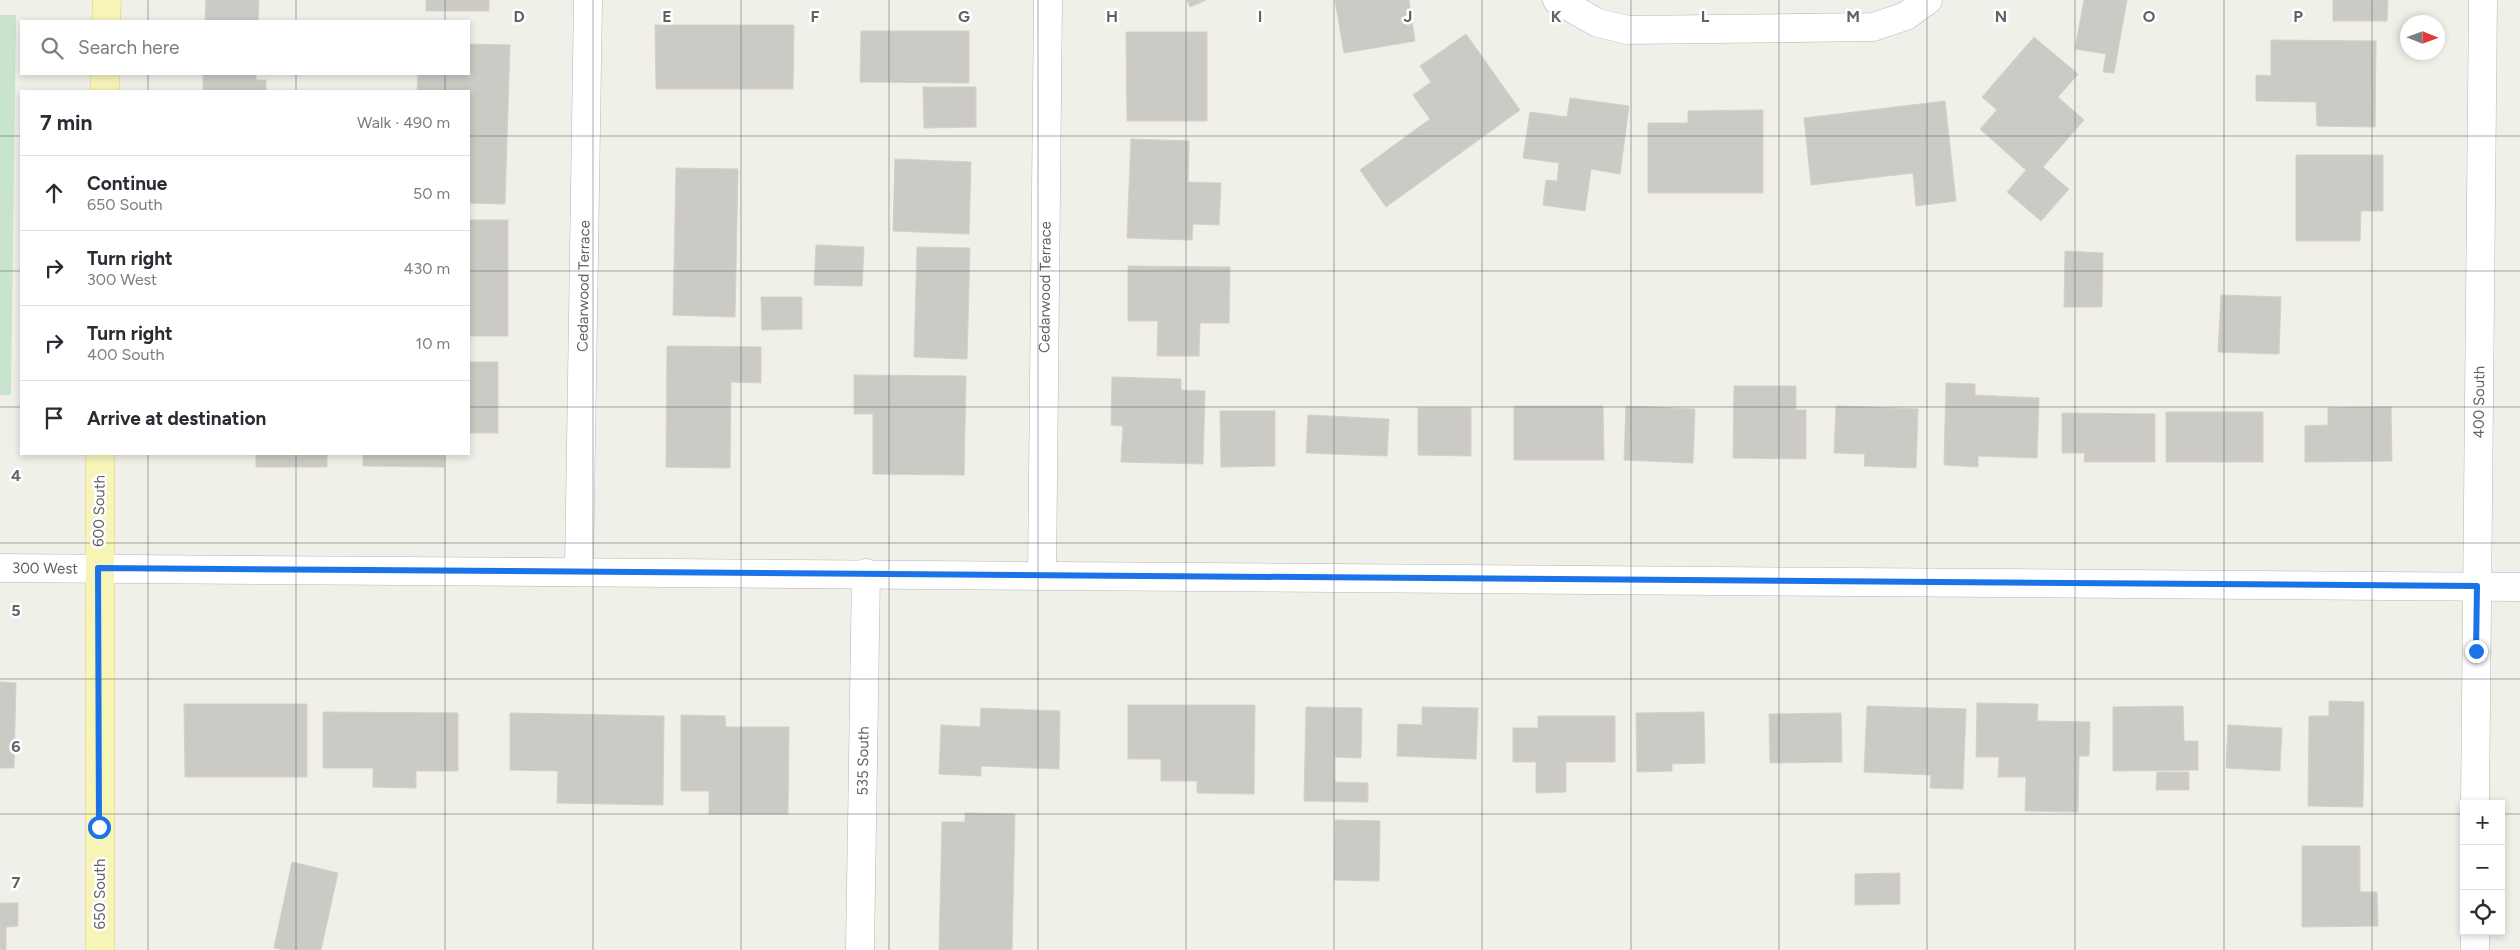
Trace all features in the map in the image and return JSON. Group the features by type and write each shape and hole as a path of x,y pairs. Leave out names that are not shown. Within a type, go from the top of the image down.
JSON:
{"main road":[{"path":"106,0 106,20"},
{"path":"105,90 106,75"},
{"name":"600 South","path":"98,568 100,455"},
{"name":"650 South","path":"98,568 100,950"}],"street":[{"name":"Cedarwood Terrace","path":"579,571 588,0"},
{"name":"Cedarwood Terrace","path":"1042,575 1048,0"},
{"path":"1557,0 1598,23 1628,30 1872,26 1906,16 1928,0"},
{"name":"400 South","path":"2476,800 2483,0"},
{"name":"300 West","path":"0,568 866,573 2520,587"},
{"name":"535 South","path":"860,950 866,573"},
{"path":"2475,935 2475,950"}],"green space":[{"path":"0,15 16,15 11,395 0,395"}],"building":[{"path":"206,0 259,0 258,20 205,20"},
{"path":"426,0 489,0 489,11 426,11"},
{"path":"1187,0 1206,0 1190,7"},
{"path":"1335,0 1409,0 1415,41 1344,53"},
{"path":"2084,0 2127,0 2114,73 2103,72 2106,54 2075,49"},
{"path":"2333,0 2388,0 2387,21 2333,21"},
{"path":"655,25 794,25 793,89 656,89"},
{"path":"861,31 969,31 969,83 860,82"},
{"path":"1126,32 1207,32 1207,121 1127,121"},
{"path":"1466,34 1520,110 1386,207 1360,170 1430,119 1413,95 1431,82 1420,66"},
{"path":"2034,37 2078,74 2058,97 2084,120 2043,167 2069,189 2041,221 2007,192 2026,170 1980,129 1997,110 1982,97"},
{"path":"2271,40 2376,41 2375,127 2317,126 2316,102 2256,101 2256,75 2271,76"},
{"path":"470,44 510,45 505,204 470,203 470,90 417,90 418,75 470,75"},
{"path":"203,75 256,75 256,80 266,80 266,90 203,90"},
{"path":"923,87 976,87 976,127 924,128"},
{"path":"1570,98 1629,106 1620,174 1591,169 1585,211 1543,205 1546,180 1557,181 1559,163 1523,158 1530,112 1567,117"},
{"path":"1945,101 1956,201 1916,206 1913,173 1811,185 1804,118"},
{"path":"1763,110 1763,193 1648,193 1648,123 1688,123 1688,111"},
{"path":"1131,139 1189,141 1188,182 1221,183 1219,225 1193,224 1192,240 1127,238"},
{"path":"2296,155 2383,155 2383,211 2361,211 2360,241 2296,241"},
{"path":"895,159 971,162 969,234 893,231"},
{"path":"676,168 738,169 735,317 673,315"},
{"path":"470,220 508,220 508,336 470,336"},
{"path":"816,245 864,247 862,286 814,285"},
{"path":"917,247 970,248 967,359 914,357"},
{"path":"2065,251 2103,253 2102,307 2064,307"},
{"path":"1128,266 1230,267 1229,323 1200,323 1199,356 1157,356 1158,321 1128,321"},
{"path":"2221,295 2281,297 2279,354 2218,352"},
{"path":"761,297 802,297 802,329 762,330"},
{"path":"667,346 761,347 761,383 731,382 730,468 666,467"},
{"path":"470,362 498,362 498,433 470,433"},
{"path":"854,375 966,376 964,475 873,474 873,414 854,414"},
{"path":"1112,377 1181,379 1181,390 1205,391 1203,464 1121,462 1123,426 1111,425"},
{"path":"1946,383 1975,384 1975,395 2039,398 2037,458 1978,456 1978,467 1944,465"},
{"path":"1734,386 1796,386 1796,410 1806,410 1806,459 1733,458"},
{"path":"1514,406 1603,406 1604,460 1514,460"},
{"path":"1626,406 1695,409 1693,463 1624,460"},
{"path":"1836,406 1918,409 1916,468 1864,466 1865,454 1834,453"},
{"path":"2391,407 2392,461 2305,462 2305,426 2328,425 2328,408"},
{"path":"1418,408 1471,408 1471,456 1418,455"},
{"path":"1220,411 1275,411 1275,466 1221,467"},
{"path":"2166,412 2263,412 2263,462 2166,462"},
{"path":"2062,413 2155,414 2155,462 2084,462 2085,453 2062,453"},
{"path":"1308,415 1389,419 1387,456 1306,453"},
{"path":"256,455 327,455 327,467 256,467"},
{"path":"363,455 444,455 444,467 363,466"},
{"path":"0,682 16,683 14,768 0,768"},
{"path":"2329,701 2364,702 2363,807 2308,806 2309,716 2329,716"},
{"path":"1977,703 2038,704 2037,721 2090,722 2089,756 2079,756 2078,812 2025,811 2026,777 1998,777 1999,757 1976,757"},
{"path":"184,704 307,704 307,777 185,777"},
{"path":"1128,705 1255,705 1254,794 1197,793 1197,781 1161,781 1161,759 1128,759"},
{"path":"1867,706 1966,709 1963,789 1930,788 1931,775 1864,772"},
{"path":"2183,706 2184,741 2198,741 2198,770 2113,771 2113,707"},
{"path":"1306,707 1362,708 1361,758 1335,757 1335,782 1368,783 1368,802 1304,801"},
{"path":"1422,707 1478,708 1476,759 1397,756 1398,724 1422,725"},
{"path":"981,708 1060,711 1059,769 981,766 981,776 939,774 941,725 980,727"},
{"path":"323,712 458,713 458,771 416,771 416,788 373,787 373,768 323,768"},
{"path":"1704,712 1705,763 1672,764 1672,771 1637,772 1636,713"},
{"path":"510,713 664,716 663,805 557,803 558,771 510,770"},
{"path":"1841,713 1842,762 1770,763 1769,714"},
{"path":"681,715 725,716 726,727 789,727 788,814 709,814 709,791 681,791"},
{"path":"1538,716 1615,716 1615,762 1566,762 1566,792 1536,793 1536,762 1513,762 1513,728 1538,728"},
{"path":"2228,725 2282,728 2280,771 2226,768"},
{"path":"2157,772 2189,772 2189,790 2156,790"},
{"path":"965,813 1015,814 1012,950 939,950 942,822 965,822"},
{"path":"1335,820 1380,821 1379,881 1334,880"},
{"path":"2302,846 2360,846 2360,892 2377,892 2378,926 2302,927"},
{"path":"292,862 338,873 321,950 284,950 274,948"},
{"path":"1900,873 1900,904 1855,905 1855,874"},
{"path":"0,903 18,903 18,926 6,927 6,950 0,950"}],"route":[{"path":"99,827 98,568 2477,586 2476,651"}]}
